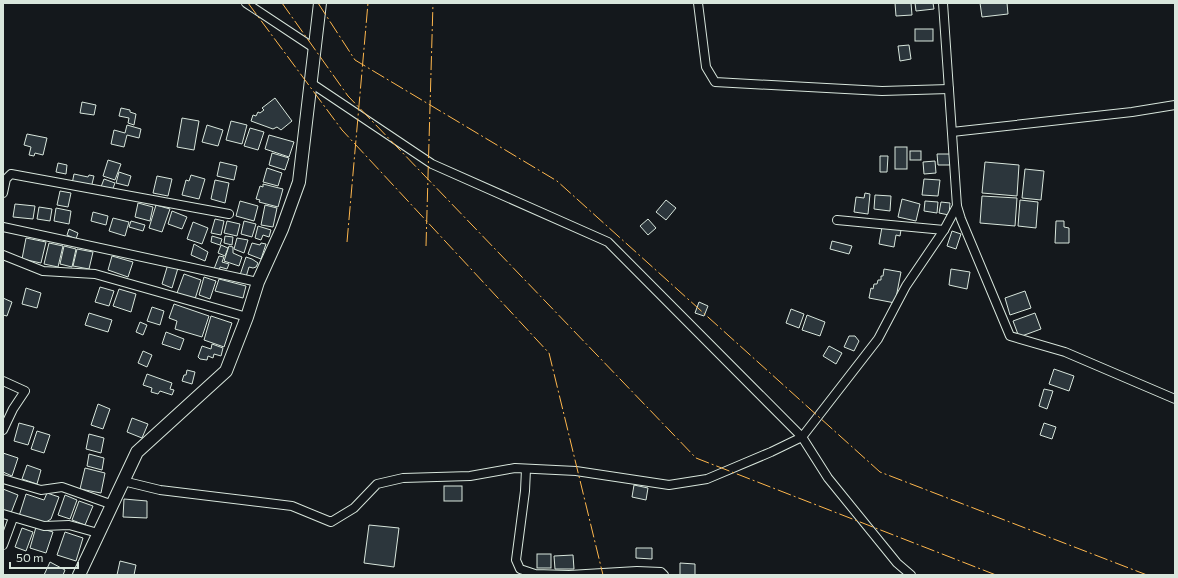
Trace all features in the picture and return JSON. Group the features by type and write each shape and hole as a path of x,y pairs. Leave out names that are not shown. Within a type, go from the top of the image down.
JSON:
{"street":[{"path":"246,3 314,48"},
{"path":"79,575 137,452 226,371 247,317 258,282 282,229 299,182 320,3"},
{"path":"698,3 706,67 715,82 882,92 949,89"},
{"path":"942,3 957,206 961,219 1010,336 1065,352 1175,399"},
{"path":"311,83 432,164 608,242 802,437 828,478 897,563 911,575"},
{"path":"952,132 1132,112 1175,105"},
{"path":"3,193 6,178 11,174 229,214"},
{"path":"123,481 160,490 292,506 331,522 354,508 377,484 403,478 470,476 515,468 576,471 669,486 707,479 802,437 878,339 906,286 944,230 957,206"},
{"path":"837,220 944,230"},
{"path":"3,226 258,282"},
{"path":"3,255 43,271 95,274 247,317"},
{"path":"3,381 25,391 3,430"},
{"path":"526,469 525,491 516,560 520,569 535,574 569,575 637,571 661,572 664,575"},
{"path":"3,479 41,490 62,487 113,505"},
{"path":"3,514 44,526 69,525 98,533"},
{"path":"3,545 13,518"}],"building":[{"path":"895,3 911,3 912,15 896,16"},
{"path":"915,3 933,3 934,9 916,11"},
{"path":"980,3 1007,3 1008,14 982,17"},
{"path":"915,29 933,29 933,41 915,41"},
{"path":"909,45 911,59 900,61 898,46"},
{"path":"275,98 292,121 281,130 277,127 273,129 251,121 253,115 256,116 258,112 260,113 264,110 262,108"},
{"path":"82,102 96,105 94,115 80,113"},
{"path":"121,108 130,110 130,112 136,114 134,125 128,123 129,118 119,116"},
{"path":"182,118 199,121 194,150 177,147"},
{"path":"231,121 247,125 242,144 226,140"},
{"path":"127,125 141,129 139,138 127,135 124,147 111,144 114,130 125,133"},
{"path":"207,125 223,130 218,146 202,142"},
{"path":"250,128 264,132 258,150 244,146"},
{"path":"27,134 47,138 43,155 35,153 34,156 29,155 31,147 24,145"},
{"path":"269,135 294,142 289,157 265,149"},
{"path":"895,147 907,147 907,169 895,169"},
{"path":"910,151 921,151 921,160 910,160"},
{"path":"272,153 289,158 285,170 269,165"},
{"path":"937,154 950,154 950,165 938,165"},
{"path":"880,156 888,156 887,172 880,172"},
{"path":"108,160 121,164 115,180 103,176"},
{"path":"935,161 936,173 924,174 923,162"},
{"path":"220,162 237,166 234,180 217,176"},
{"path":"985,162 1019,165 1017,196 982,193"},
{"path":"58,163 67,165 66,174 56,172"},
{"path":"267,168 282,173 278,186 263,182"},
{"path":"1025,169 1044,171 1041,200 1022,198"},
{"path":"119,172 131,176 128,186 116,183"},
{"path":"74,174 88,177 89,175 94,176 91,188 72,184"},
{"path":"191,175 205,179 199,199 182,195 186,180 189,181"},
{"path":"157,176 172,179 168,196 153,193"},
{"path":"104,179 115,183 112,191 101,187"},
{"path":"924,179 940,180 938,196 922,195"},
{"path":"215,180 229,183 225,203 211,199"},
{"path":"263,184 283,189 278,207 259,202 260,200 256,199 260,186 263,187"},
{"path":"60,191 71,193 68,207 57,205"},
{"path":"865,193 870,194 868,214 854,212 856,197 864,198"},
{"path":"875,195 891,196 890,211 874,209"},
{"path":"982,196 1017,198 1015,226 980,223"},
{"path":"902,199 920,204 916,221 898,217"},
{"path":"666,200 676,208 666,220 656,212"},
{"path":"1020,200 1038,202 1036,228 1018,226"},
{"path":"240,201 258,206 254,221 236,216"},
{"path":"925,201 938,202 937,213 924,211"},
{"path":"941,202 950,203 949,215 939,213"},
{"path":"138,203 153,207 150,221 135,217"},
{"path":"15,204 35,206 33,219 13,217"},
{"path":"156,205 170,209 162,232 149,228"},
{"path":"265,205 277,208 273,227 261,225"},
{"path":"39,207 52,209 50,221 37,219"},
{"path":"56,208 71,211 69,224 54,221"},
{"path":"172,211 187,217 182,229 168,224"},
{"path":"93,212 108,216 106,225 91,221"},
{"path":"113,218 129,222 125,236 109,231"},
{"path":"215,219 224,221 221,235 211,233"},
{"path":"648,219 656,228 648,235 640,226"},
{"path":"131,221 145,225 143,231 129,227"},
{"path":"227,221 240,224 237,236 224,233"},
{"path":"244,221 256,224 252,237 241,234"},
{"path":"1056,221 1064,221 1064,227 1069,228 1069,243 1055,243"},
{"path":"193,222 208,228 202,244 187,239"},
{"path":"258,226 271,230 269,237 263,235 261,240 255,238"},
{"path":"882,227 901,230 900,236 896,235 894,247 879,244"},
{"path":"69,229 78,233 76,239 67,235"},
{"path":"952,231 961,234 956,249 947,246"},
{"path":"212,236 222,239 220,245 211,242"},
{"path":"225,236 233,237 232,245 224,243"},
{"path":"26,238 46,242 41,263 22,259"},
{"path":"237,238 248,240 244,253 234,249"},
{"path":"832,241 852,246 849,254 830,249"},
{"path":"49,243 63,246 58,267 44,264"},
{"path":"252,243 260,245 261,243 266,244 261,259 248,254"},
{"path":"194,244 208,252 205,261 191,255"},
{"path":"221,245 228,248 225,256 218,253"},
{"path":"64,246 76,249 72,267 60,264"},
{"path":"229,246 233,247 233,253 242,257 239,266 224,261"},
{"path":"77,249 93,252 89,269 73,266"},
{"path":"112,256 133,262 128,277 108,270"},
{"path":"219,256 224,257 222,262 229,264 227,269 220,267 219,271 214,269"},
{"path":"246,257 258,263 256,267 249,267 246,277 240,275"},
{"path":"168,264 178,268 172,288 162,284"},
{"path":"884,269 901,272 895,303 869,298 871,288 873,289 874,284 877,284 878,280 881,280"},
{"path":"951,269 970,272 967,289 949,285"},
{"path":"184,274 201,280 195,299 177,293"},
{"path":"204,277 216,281 210,299 199,295"},
{"path":"219,279 246,286 243,298 215,291"},
{"path":"100,287 114,291 109,306 95,302"},
{"path":"26,288 41,293 37,308 22,304"},
{"path":"119,289 136,294 131,312 113,306"},
{"path":"1025,291 1031,308 1010,315 1005,298"},
{"path":"3,298 12,302 7,316 3,315"},
{"path":"699,302 708,306 704,316 695,313"},
{"path":"174,304 209,316 202,337 175,329 177,321 169,318"},
{"path":"152,307 164,311 160,325 147,321"},
{"path":"791,309 804,314 799,328 786,323"},
{"path":"89,313 112,320 108,332 85,325"},
{"path":"1035,313 1041,329 1019,337 1013,321"},
{"path":"807,315 825,322 820,336 802,330"},
{"path":"211,316 232,323 224,347 204,340"},
{"path":"140,322 147,325 143,335 136,332"},
{"path":"166,332 184,339 180,350 162,344"},
{"path":"849,336 855,336 859,341 854,351 844,347"},
{"path":"212,344 223,348 221,356 214,354 213,358 208,356 207,360 200,359 198,357 202,346 211,349"},
{"path":"829,346 842,353 836,364 823,356"},
{"path":"143,351 152,355 147,367 138,363"},
{"path":"1054,369 1074,376 1069,391 1049,384"},
{"path":"187,370 195,372 192,384 182,381"},
{"path":"147,374 172,383 170,389 174,390 172,395 160,391 158,394 151,392 152,388 143,385"},
{"path":"1044,389 1053,391 1047,409 1039,406"},
{"path":"98,404 110,409 103,429 91,425"},
{"path":"132,418 148,424 142,438 127,432"},
{"path":"19,423 34,427 28,445 14,441"},
{"path":"1044,423 1056,427 1052,439 1040,435"},
{"path":"37,431 50,435 44,453 31,449"},
{"path":"89,434 104,438 101,453 86,449"},
{"path":"3,453 18,458 12,476 3,472"},
{"path":"89,454 104,458 102,470 87,466"},
{"path":"27,465 41,470 37,484 22,479"},
{"path":"85,468 105,473 101,493 80,489"},
{"path":"634,485 648,488 646,500 632,497"},
{"path":"444,486 462,486 462,501 444,501"},
{"path":"3,489 18,495 11,513 3,510"},
{"path":"47,493 59,497 51,519 43,524 19,516 26,494 44,500"},
{"path":"65,495 77,500 70,519 58,515"},
{"path":"124,499 147,501 147,518 123,517"},
{"path":"79,501 93,506 85,525 72,520"},
{"path":"369,525 399,528 394,567 364,563"},
{"path":"36,527 53,532 46,553 30,548"},
{"path":"22,528 33,532 26,551 15,547"},
{"path":"65,532 83,538 76,561 57,555"},
{"path":"636,548 652,548 652,559 636,558"},
{"path":"537,554 551,554 551,568 537,568"},
{"path":"573,555 574,569 555,569 554,556"},
{"path":"120,561 136,565 134,575 117,575"},
{"path":"50,562 65,570 63,575 44,575"},
{"path":"680,563 695,564 695,575 680,575"}],"power":[{"path":"248,3 342,130 549,353 603,575"},
{"path":"282,3 348,96 696,458 996,575"},
{"path":"318,3 355,60 557,181 880,472 1147,575"},
{"path":"347,242 368,3"},
{"path":"426,246 433,3"}]}
